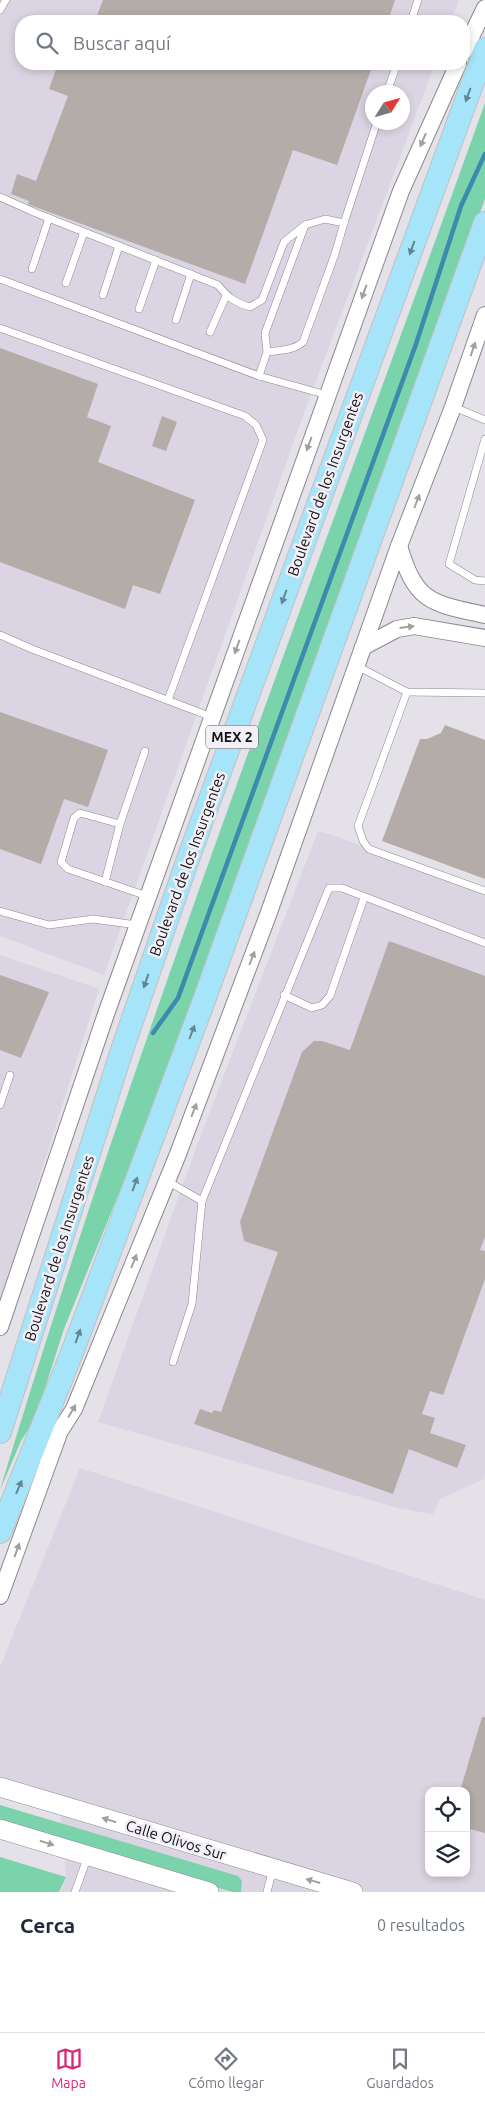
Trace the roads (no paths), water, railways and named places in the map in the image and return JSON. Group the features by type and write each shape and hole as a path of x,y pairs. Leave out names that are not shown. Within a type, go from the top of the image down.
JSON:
{"highway":[{"name":"Boulevard de los Insurgentes","path":"0,1432 122,1050 188,859 485,50"},
{"path":"0,1532 29,1462 202,1006 485,223"}],"main road":[{"name":"Calle Olivos Sur","path":"0,1787 353,1892"},
{"path":"0,1830 209,1892"}],"street":[{"path":"470,38 485,8"},
{"path":"0,1326 148,896 327,395 401,191 455,70"},
{"path":"0,1596 60,1431 74,1409 84,1387 167,1181 268,915 399,546 453,407 485,315"},
{"path":"399,546 407,572 422,593 442,605 485,615"},
{"path":"363,647 397,629 414,626 485,638"},
{"path":"29,1462 60,1431"}],"lane":[{"path":"0,10 6,0"},
{"path":"412,15 418,0"},
{"path":"389,85 394,70"},
{"path":"267,352 298,347 303,342 335,254 374,130"},
{"path":"0,197 218,285 226,296 238,304 250,307 262,300 284,242 305,225 324,219 344,223"},
{"path":"32,269 49,218"},
{"path":"259,376 267,352 265,333 305,225"},
{"path":"66,283 84,232"},
{"path":"103,295 119,246"},
{"path":"139,309 156,260"},
{"path":"176,320 191,274"},
{"path":"0,279 259,376 327,395"},
{"path":"210,332 226,296"},
{"path":"0,328 245,416 256,424 263,440 168,700"},
{"path":"453,407 485,420"},
{"path":"485,439 449,564 476,580 485,581"},
{"path":"0,635 212,717"},
{"path":"356,666 407,692 485,693"},
{"path":"407,692 358,826 362,841 369,849 485,891"},
{"path":"105,882 120,824 145,752"},
{"path":"120,824 80,813 74,818 61,862 68,869 148,896"},
{"path":"173,1362 192,1304 202,1201 329,888 342,888 485,943"},
{"path":"284,995 312,1008 322,1005 330,996 364,898"},
{"path":"0,911 49,925 93,919 138,925"},
{"path":"0,1105 10,1075"},
{"path":"167,1181 202,1201"},
{"path":"75,1892 88,1856"},
{"path":"267,1892 273,1869"}],"waterway":[{"path":"153,1033 178,998 416,344 461,206 485,154"}]}
